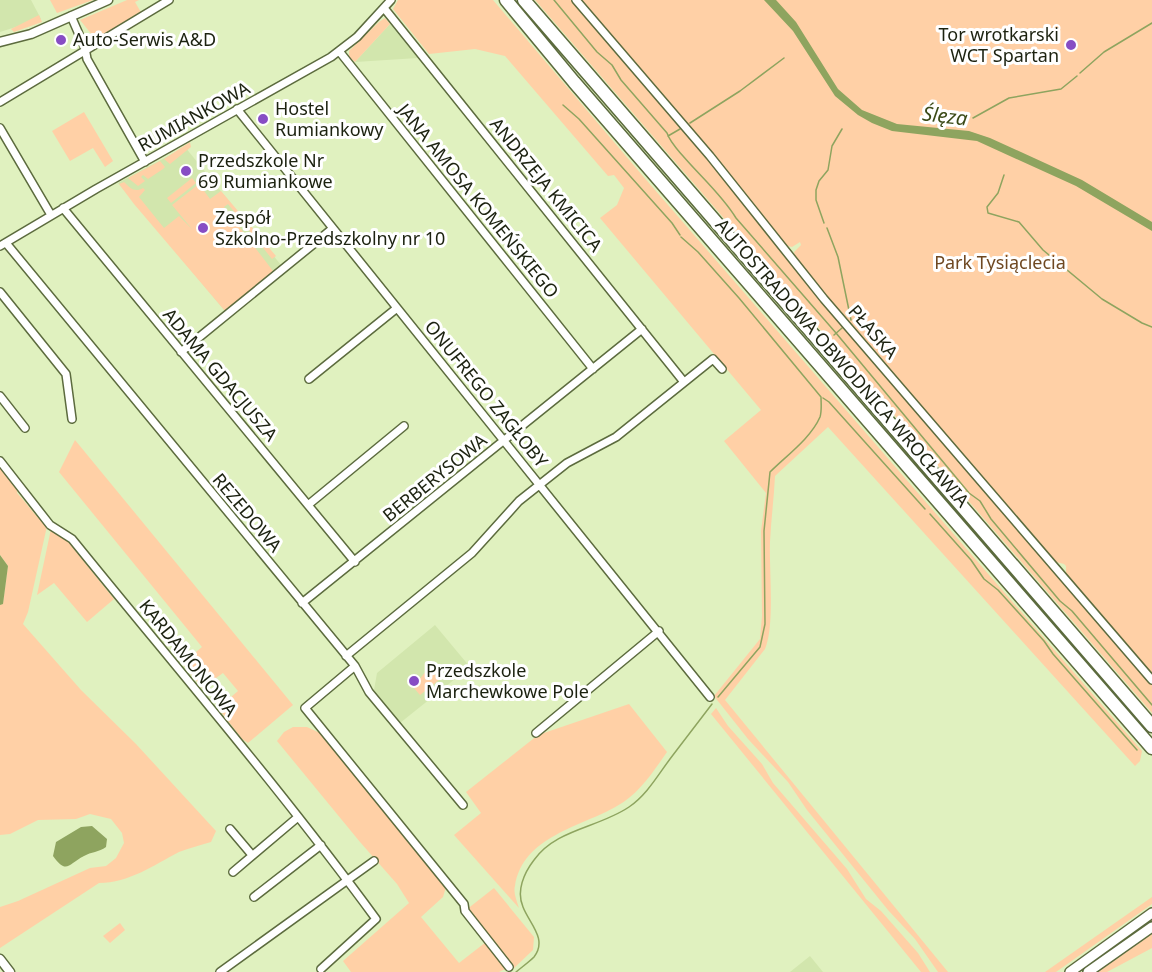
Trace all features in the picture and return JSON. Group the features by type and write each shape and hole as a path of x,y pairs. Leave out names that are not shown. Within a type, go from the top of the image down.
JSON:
{"highway":[{"name":"AUTOSTRADOWA OBWODNICA WROCŁAWIA","path":"506,0 574,82 1152,748"},
{"name":"AUTOSTRADOWA OBWODNICA WROCŁAWIA","path":"524,0 1152,726"}],"main road":[{"path":"1070,972 1152,913"},
{"path":"1088,972 1152,927"}],"street":[{"path":"0,42 31,34 108,0"},
{"path":"0,102 169,0"},
{"name":"RUMIANKOWA","path":"3,244 339,51 357,37 391,0"},
{"name":"PŁASKA","path":"576,0 703,148 824,299 1152,680"},
{"name":"ANDRZEJA KMICICA","path":"384,8 684,382"},
{"path":"71,16 87,58 145,162"},
{"name":"JANA AMOSA KOMEŃSKIEGO","path":"339,51 594,369"},
{"name":"ONUFREGO ZAGŁOBY","path":"237,110 710,697"},
{"path":"0,128 51,215"},
{"name":"ADAMA GDACJUSZA","path":"63,208 355,562"},
{"path":"181,352 332,229"},
{"name":"REZEDOWA","path":"3,244 355,666 369,692 462,805"},
{"path":"0,292 66,374 72,419"},
{"path":"309,379 397,308"},
{"name":"BERBERYSOWA","path":"303,603 642,329"},
{"path":"346,656 472,554 512,507 540,484 576,457 616,437 713,359 722,369"},
{"path":"0,396 25,428"},
{"path":"308,505 404,426"},
{"name":"KARDAMONOWA","path":"0,460 50,525 72,539 321,845 376,919 321,969"},
{"path":"536,734 659,631"},
{"path":"355,666 304,708 432,863 464,904 465,911 509,967"},
{"path":"233,872 298,817"},
{"path":"230,828 252,855"},
{"path":"254,897 321,845"},
{"path":"220,972 374,861"},
{"path":"0,959 10,972"}],"shaded area":[{"path":"0,0 31,0 41,19 0,32"},
{"path":"764,0 776,0 796,22 838,89 862,110 897,124 969,131 990,138 1082,180 1152,222 1152,231 1076,186 977,141 892,131 858,115 835,96 793,31"},
{"path":"390,24 418,58 355,62"},
{"name":"Zespół Szkolno-Przedszkolny nr 10","path":"185,147 281,265 225,311 118,183"},
{"path":"0,555 8,566 3,604 0,605"},
{"name":"Przedszkole Marchewkowe Pole","path":"435,625 470,667 400,723 374,690 377,673"},
{"path":"92,826 107,839 106,847 68,866 58,862 53,856 56,842 81,827"},
{"path":"810,956 823,972 790,972"}],"green space":[{"path":"50,0 93,0 57,13"},
{"path":"127,0 139,0 135,2 142,14 97,41 80,20"},
{"path":"398,0 493,0 1142,751 1140,761 1135,766 828,427 775,476 770,542 771,612 768,639 765,649 725,700 948,972 938,972 915,939 888,910 807,810 788,782 748,739 714,696 760,639 761,531 766,493 724,441 761,410 600,218 617,205 624,188 614,175 608,176 505,56 475,49 429,54 393,9"},
{"path":"535,0 572,0 1132,659 1152,684 1152,713"},
{"name":"Park Tysiąclecia","path":"580,0 1152,0 1152,675 1066,574 1066,566 1056,562 796,260 794,252 801,245 800,242 792,247 784,245 694,133"},
{"path":"39,15 42,22 14,32 11,29"},
{"path":"385,18 390,24 355,62 349,57 349,51"},
{"path":"84,112 113,161 105,167 93,148 70,161 52,131"},
{"path":"190,142 191,147 170,164 164,159"},
{"path":"160,161 165,167 148,179 143,175 141,177 145,181 138,186 128,178"},
{"path":"192,178 196,183 171,203 167,198"},
{"name":"Zespół Szkolno-Przedszkolny nr 10","path":"124,182 133,189 143,188 145,190 139,197 164,228 179,216 192,229 172,205 199,184 210,199 221,191 276,256 272,259 228,204 224,207 273,271 225,311 134,204 119,184"},
{"path":"75,440 293,705 248,743 242,739 218,708 238,691 223,673 202,688 181,662 202,647 59,472"},
{"path":"0,464 18,489 17,493 47,526 28,612 23,624 81,690 136,744 216,831 211,842 179,852 131,877 99,883 0,948 0,907 90,868 106,866 116,858 124,843 122,833 111,819 90,814 76,819 38,820 10,834 0,835 0,605 3,603 8,566 0,555"},
{"path":"51,529 65,538 114,599 87,622 54,583 37,595"},
{"path":"427,670 432,671 439,680 420,695 413,687"},
{"path":"629,704 667,752 645,782 625,801 556,835 529,855 520,869 515,888 519,908 454,835 481,813 466,792 538,735"},
{"path":"716,708 728,726 762,764 773,783 847,869 866,899 881,911 918,953 930,972 921,972 711,714"},
{"path":"293,727 307,727 322,734 446,887 443,897 421,917 459,963 486,942 505,969 499,972 351,972 343,961 409,903 397,884 277,741 284,732"},
{"path":"494,888 534,937 533,950 513,969 466,910"},
{"path":"1152,897 1152,904 1056,972 1045,972"},
{"path":"1152,918 1152,922 1084,970 1076,972"},
{"path":"120,923 125,930 110,943 103,936"},
{"path":"1152,934 1152,948 1107,972 1098,972"}],"waterway":[{"path":"554,0 597,52 612,65 621,80 667,133 676,148 718,194 969,493 980,501 991,519 1060,601 1072,611 1152,705"},
{"path":"1080,73 1104,52 1152,23"},
{"path":"690,123 740,91 784,58"},
{"name":"Ślęza","path":"973,118 1009,98 1061,89 1077,76"},
{"path":"563,105 579,119 672,223 680,235"},
{"path":"668,136 680,129"},
{"path":"824,223 816,200 816,190 819,181 828,170 832,146 842,129"},
{"path":"1004,175 998,193 987,207 988,213 1019,222 1043,250 1102,299 1152,327"},
{"path":"827,228 838,257 851,320"},
{"path":"681,237 698,252 739,298 821,397 821,415 816,425 770,472 764,531 765,624 760,647 718,697"},
{"path":"834,335 842,328"},
{"path":"823,398 925,509"},
{"path":"930,514 971,560 984,579 998,590 1044,641 1137,750"},
{"path":"516,972 534,957 539,944 536,931 523,907 520,895 524,876 534,860 543,850 566,835 617,814 636,802 712,704"}],"place":[{"name":"Auto-Serwis A&D","path":"61,40"},
{"name":"Tor wrotkarski WCT Spartan","path":"1071,45"},
{"name":"Hostel Rumiankowy","path":"263,119"},
{"name":"Przedszkole Nr 69 Rumiankowe","path":"186,171"},
{"name":"Zespół Szkolno-Przedszkolny nr 10","path":"203,228"},
{"name":"Przedszkole Marchewkowe Pole","path":"414,681"}]}
